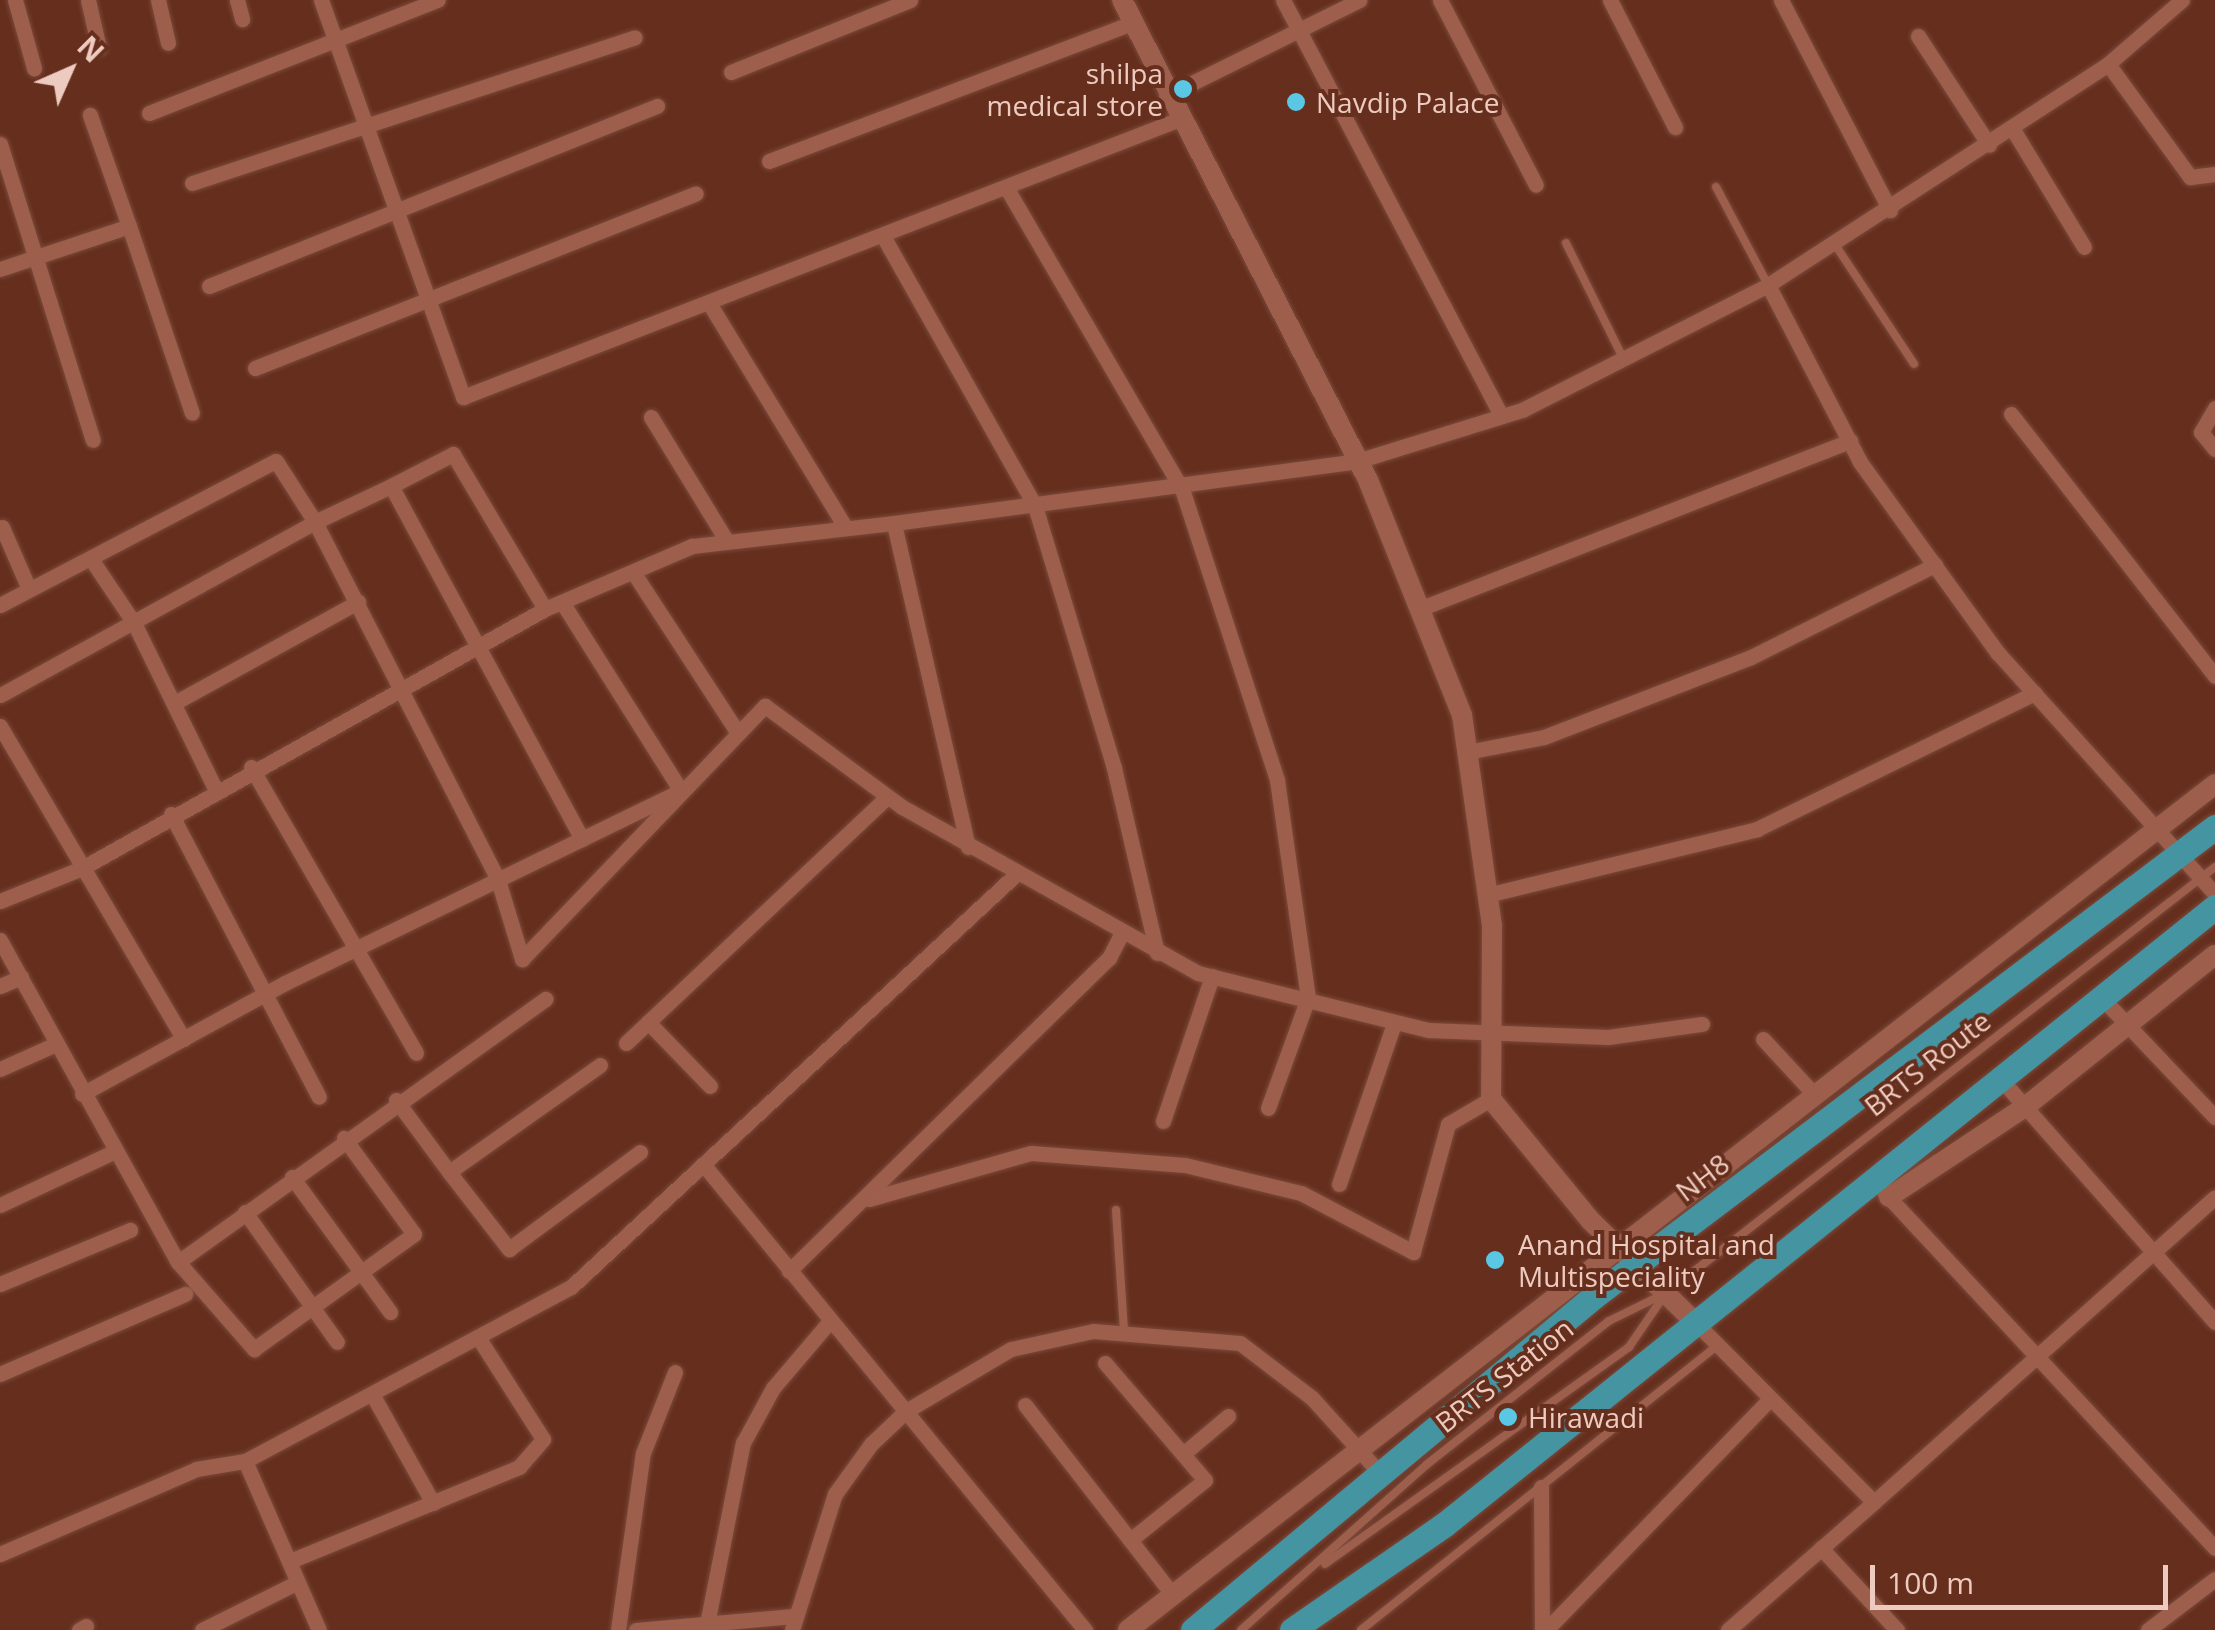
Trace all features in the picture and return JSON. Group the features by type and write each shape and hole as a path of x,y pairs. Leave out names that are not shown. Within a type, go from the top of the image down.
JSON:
{"main road":[{"name":"NH8","path":"1193,1630 1628,1255 2215,827"},
{"path":"1292,1630 1445,1524 1697,1324 1881,1188 1998,1076 2215,906"}],"street":[{"path":"15,0 34,68"},
{"path":"88,0 100,48"},
{"path":"158,0 168,43"},
{"path":"236,0 242,19"},
{"path":"321,0 463,397 1177,120"},
{"path":"150,113 438,0"},
{"path":"731,72 910,0"},
{"path":"1122,0 1177,120 1357,461 1420,609 1468,752 1488,895 1490,1099 1628,1255 1874,1502"},
{"path":"1284,0 1501,416"},
{"path":"1166,96 1359,0"},
{"path":"1440,0 1536,185"},
{"path":"1610,0 1675,127"},
{"path":"1781,0 1890,210"},
{"path":"0,901 82,868 214,786 545,610 724,538 894,523 1182,489 1357,461 1501,416 1626,363 1768,286 1890,210 2108,64 2182,0"},
{"path":"769,160 1133,23"},
{"path":"1918,36 1989,145"},
{"path":"192,183 368,130 635,38"},
{"path":"2108,64 2190,177 2215,174"},
{"path":"209,286 398,214 657,106"},
{"path":"90,115 192,413"},
{"path":"2012,128 2084,247"},
{"path":"0,144 93,440"},
{"path":"1006,187 1182,489 1277,780 1308,998 1268,1108"},
{"path":"255,368 430,304 696,194"},
{"path":"0,269 129,226"},
{"path":"882,236 1034,506 1114,768 1157,952"},
{"path":"1768,286 1850,441 1935,565 2034,693 2215,894"},
{"path":"710,303 845,527"},
{"path":"2215,408 2201,432 2215,449"},
{"path":"2010,414 2215,676"},
{"path":"651,417 724,538"},
{"path":"1420,609 1850,441"},
{"path":"0,695 314,522 453,454 545,610"},
{"path":"0,606 276,461 404,685 498,880 522,959 765,706 887,797 1014,876 1157,952 1212,976 1394,1023 1608,1037 1702,1024"},
{"path":"390,486 582,839"},
{"path":"894,523 968,848"},
{"path":"2,528 29,589"},
{"path":"91,559 134,623 214,786"},
{"path":"1468,752 1544,737 1751,657 1935,565"},
{"path":"633,572 738,733"},
{"path":"176,702 358,602"},
{"path":"562,602 681,791"},
{"path":"1488,895 1757,829 2034,693"},
{"path":"0,726 184,1039"},
{"path":"251,767 352,951 416,1053"},
{"path":"1128,1630 1356,1447 1628,1255 1812,1092 2215,784"},
{"path":"82,1094 262,996 681,791"},
{"path":"626,1042 887,797"},
{"path":"171,814 262,996 319,1096"},
{"path":"0,1554 196,1470 245,1461 571,1287 1014,876"},
{"path":"789,1272 869,1199 1109,958 1122,934"},
{"path":"0,940 113,1152 178,1262 254,1349 414,1234 344,1138"},
{"path":"2215,955 2130,1028 2026,1107 1881,1188 2215,1548"},
{"path":"1163,1121 1212,976"},
{"path":"0,986 21,978"},
{"path":"2100,996 2215,1117"},
{"path":"178,1262 396,1100 546,999"},
{"path":"648,1022 710,1086"},
{"path":"1338,1184 1394,1023"},
{"path":"1763,1039 1812,1092"},
{"path":"0,1070 56,1044"},
{"path":"449,1172 600,1064"},
{"path":"1998,1076 2215,1322"},
{"path":"869,1199 1031,1153 1185,1166 1301,1193 1413,1252 1448,1124 1490,1099"},
{"path":"396,1100 509,1249 640,1152"},
{"path":"0,1204 113,1152"},
{"path":"703,1164 1085,1630"},
{"path":"292,1177 390,1312"},
{"path":"1728,1630 2215,1197"},
{"path":"245,1212 336,1342"},
{"path":"0,1284 130,1230"},
{"path":"0,1374 186,1294"},
{"path":"707,1624 716,1544 743,1443 772,1388 830,1321"},
{"path":"636,1630 793,1623 836,1494 906,1412 1011,1349 1124,1331 1240,1343 1377,1470"},
{"path":"290,1562 519,1467 543,1439 478,1337"},
{"path":"1105,1364 1205,1480 1130,1540"},
{"path":"618,1630 643,1454 674,1372"},
{"path":"372,1394 433,1502"},
{"path":"1544,1630 1770,1399"},
{"path":"1025,1406 1172,1594"},
{"path":"1183,1454 1228,1416"},
{"path":"245,1461 319,1630"},
{"path":"1542,1487 1544,1630"},
{"path":"1821,1548 1897,1630"},
{"path":"2148,1630 2215,1579"},
{"path":"202,1630 298,1582"}],"lane":[{"path":"1716,187 1768,286"},
{"path":"1566,243 1626,363"},
{"path":"1834,243 1914,364"},
{"name":"BRTS Route","path":"1666,1293 2215,867"},
{"path":"1116,1210 1124,1331"},
{"name":"BRTS Station","path":"1304,1578 1426,1464 1610,1321 1666,1293"},
{"name":"BRTS Station","path":"1304,1578 1629,1347 1666,1293"},
{"path":"1361,1630 1718,1345"},
{"path":"1241,1630 1304,1578"}],"place":[{"name":"shilpa medical store","path":"1183,89"},
{"name":"Navdip Palace","path":"1296,102"},
{"name":"Anand Hospital and Multispeciality","path":"1495,1260"},
{"name":"Hirawadi","path":"1508,1417"}]}
